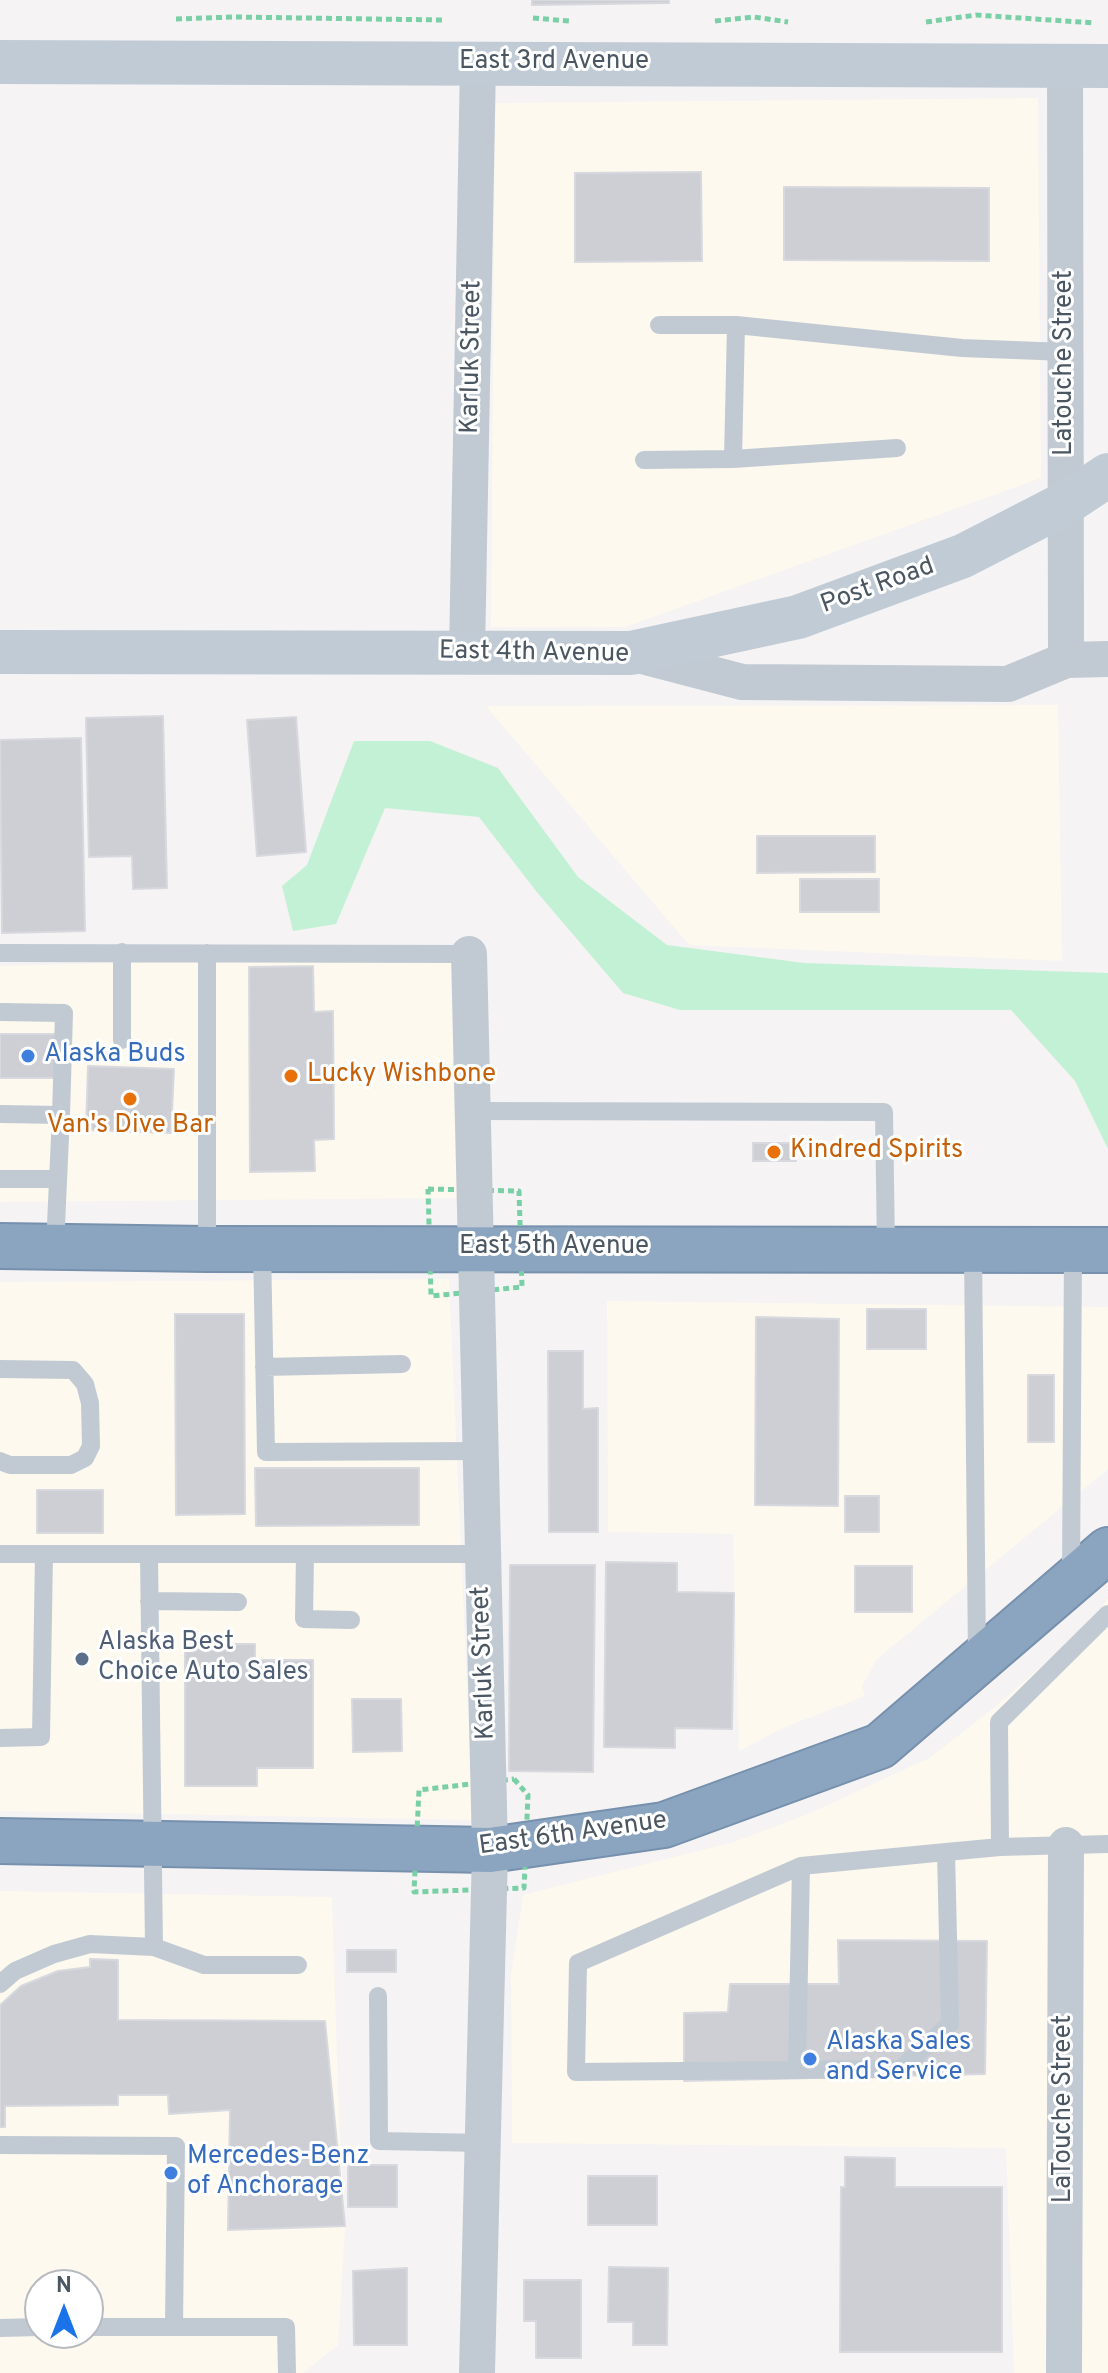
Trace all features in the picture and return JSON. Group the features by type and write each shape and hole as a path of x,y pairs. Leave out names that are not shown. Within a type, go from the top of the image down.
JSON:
{"highway":[{"name":"East 5th Avenue","path":"0,1246 1091,1250"},
{"name":"East 6th Avenue","path":"0,1841 490,1850 664,1825 880,1746 1108,1550"}],"main road":[{"name":"East 3rd Avenue","path":"0,62 1108,66"},
{"name":"Post Road","path":"631,653 798,617 963,556 1108,478"},
{"name":"East 4th Avenue","path":"0,652 631,653"}],"street":[{"name":"Karluk Street","path":"467,652 478,63"},
{"name":"Latouche Street","path":"1065,65 1066,660"},
{"name":"East 4th Avenue","path":"631,653 742,682 1008,684 1066,660 1108,659"},
{"name":"Karluk Street","path":"469,954 490,1850 477,2373"},
{"name":"LaTouche Street","path":"1064,2373 1066,1845"}],"lane":[{"path":"659,325 736,325 962,348 1066,352"},
{"path":"733,459 736,325"},
{"path":"644,460 733,459 897,448"},
{"path":"122,952 122,1040"},
{"path":"0,953 469,954"},
{"path":"207,953 207,1249"},
{"path":"0,1012 64,1013 55,1247"},
{"path":"472,1111 884,1112 886,1249"},
{"path":"0,1114 61,1115"},
{"path":"0,1179 57,1179"},
{"path":"262,1248 266,1452 480,1451"},
{"path":"973,1250 977,1663"},
{"path":"1071,1581 1091,1250"},
{"path":"264,1367 402,1364"},
{"path":"0,1369 73,1370 85,1384 90,1403 91,1446 85,1458 71,1465 10,1465 0,1461"},
{"path":"0,1554 482,1554"},
{"path":"0,1738 41,1737 44,1554"},
{"path":"305,1554 304,1619 351,1620"},
{"path":"149,1555 154,1947"},
{"path":"149,1601 238,1602"},
{"path":"1000,1847 999,1722 1108,1614"},
{"path":"946,1852 950,2024 901,2069 576,2072 578,1963 801,1866 946,1852 1000,1847 1108,1844"},
{"path":"797,2070 801,1866"},
{"path":"0,1984 15,1971 90,1944 154,1947 204,1965 298,1965"},
{"path":"378,1996 379,2141 483,2143"},
{"path":"0,2145 176,2146 174,2327"},
{"path":"0,2328 24,2327"},
{"path":"104,2327 286,2327 287,2373"}],"shaded area":[{"path":"1038,98 1041,478 625,627 491,627 495,103"},
{"path":"1058,705 1062,961 689,945 486,706"},
{"path":"469,954 473,1198 0,1202 0,966"},
{"path":"449,1279 473,1820 0,1811 0,1282"},
{"path":"607,1301 1108,1307 1108,1469 877,1659 862,1686 865,1696 783,1728 739,1751 733,1534 608,1532"},
{"name":"Alaska Sales and Service","path":"1108,1598 1108,2373 1014,2373 1006,2148 512,2143 511,1975 523,1895 734,1842 806,1815 929,1758 994,1708 1092,1622"},
{"name":"Mercedes-Benz of Anchorage","path":"0,1891 332,1897 345,2230 338,2345 303,2373 0,2373"}],"green space":[{"path":"354,741 430,741 498,768 578,877 667,945 804,963 1108,973 1108,1149 1075,1081 1011,1010 680,1010 623,993 536,891 479,817 385,808 336,924 293,931 282,886 307,865"}],"building":[{"path":"532,0 669,0 669,3 532,5"},
{"path":"701,172 702,261 575,262 575,173"},
{"path":"784,187 989,188 989,261 784,260"},
{"path":"163,716 167,888 133,889 132,856 89,857 86,718"},
{"path":"296,717 306,852 257,856 247,720"},
{"path":"81,738 85,931 2,933 0,740"},
{"path":"757,836 875,836 875,872 757,873"},
{"path":"800,879 879,879 879,912 800,912"},
{"name":"Lucky Wishbone","path":"313,966 314,1012 333,1011 334,1139 314,1140 315,1171 250,1172 249,967"},
{"name":"Alaska Buds","path":"0,1034 57,1034 57,1078 0,1078"},
{"name":"Van's Dive Bar","path":"88,1066 174,1069 171,1133 86,1130"},
{"name":"Kindred Spirits","path":"753,1143 796,1143 796,1161 753,1161"},
{"path":"867,1309 926,1309 926,1349 867,1349"},
{"path":"175,1314 244,1314 245,1514 176,1515"},
{"path":"756,1317 839,1319 838,1506 755,1505"},
{"path":"548,1351 583,1351 583,1409 598,1408 598,1532 549,1532"},
{"path":"1028,1375 1054,1375 1054,1442 1028,1442"},
{"path":"255,1468 419,1468 419,1525 256,1526"},
{"path":"37,1490 103,1490 103,1533 37,1533"},
{"path":"845,1496 879,1496 879,1532 845,1532"},
{"path":"606,1562 677,1563 677,1592 734,1593 732,1729 675,1728 675,1748 604,1747"},
{"path":"510,1565 595,1565 593,1772 509,1771"},
{"path":"855,1566 912,1566 912,1612 855,1612"},
{"path":"185,1644 255,1644 255,1660 313,1660 313,1768 257,1768 257,1786 185,1786"},
{"path":"352,1699 401,1699 402,1751 353,1752"},
{"path":"838,1940 987,1941 985,2074 684,2081 684,2013 728,2012 730,1984 839,1984"},
{"path":"347,1950 396,1950 396,1972 347,1972"},
{"path":"90,1959 118,1960 118,2020 325,2021 345,2226 228,2230 230,2110 169,2114 168,2095 118,2095 118,2105 5,2106 5,2127 0,2127 0,2005 21,1986 58,1971 90,1967"},
{"path":"845,2157 895,2158 895,2187 1002,2187 1002,2352 840,2352 841,2187 845,2187"},
{"path":"348,2165 397,2165 397,2207 348,2207"},
{"path":"588,2176 657,2176 657,2225 588,2225"},
{"path":"609,2267 668,2268 667,2345 633,2345 633,2322 608,2322"},
{"path":"407,2268 407,2345 354,2345 353,2271"},
{"path":"524,2280 581,2280 581,2358 536,2358 536,2321 524,2321"}],"place":[{"name":"Alaska Buds","path":"28,1056"},
{"name":"Lucky Wishbone","path":"291,1076"},
{"name":"Van's Dive Bar","path":"130,1099"},
{"name":"Kindred Spirits","path":"774,1152"},
{"name":"Alaska Best Choice Auto Sales","path":"82,1659"},
{"name":"Alaska Sales and Service","path":"810,2059"},
{"name":"Mercedes-Benz of Anchorage","path":"171,2173"}]}
